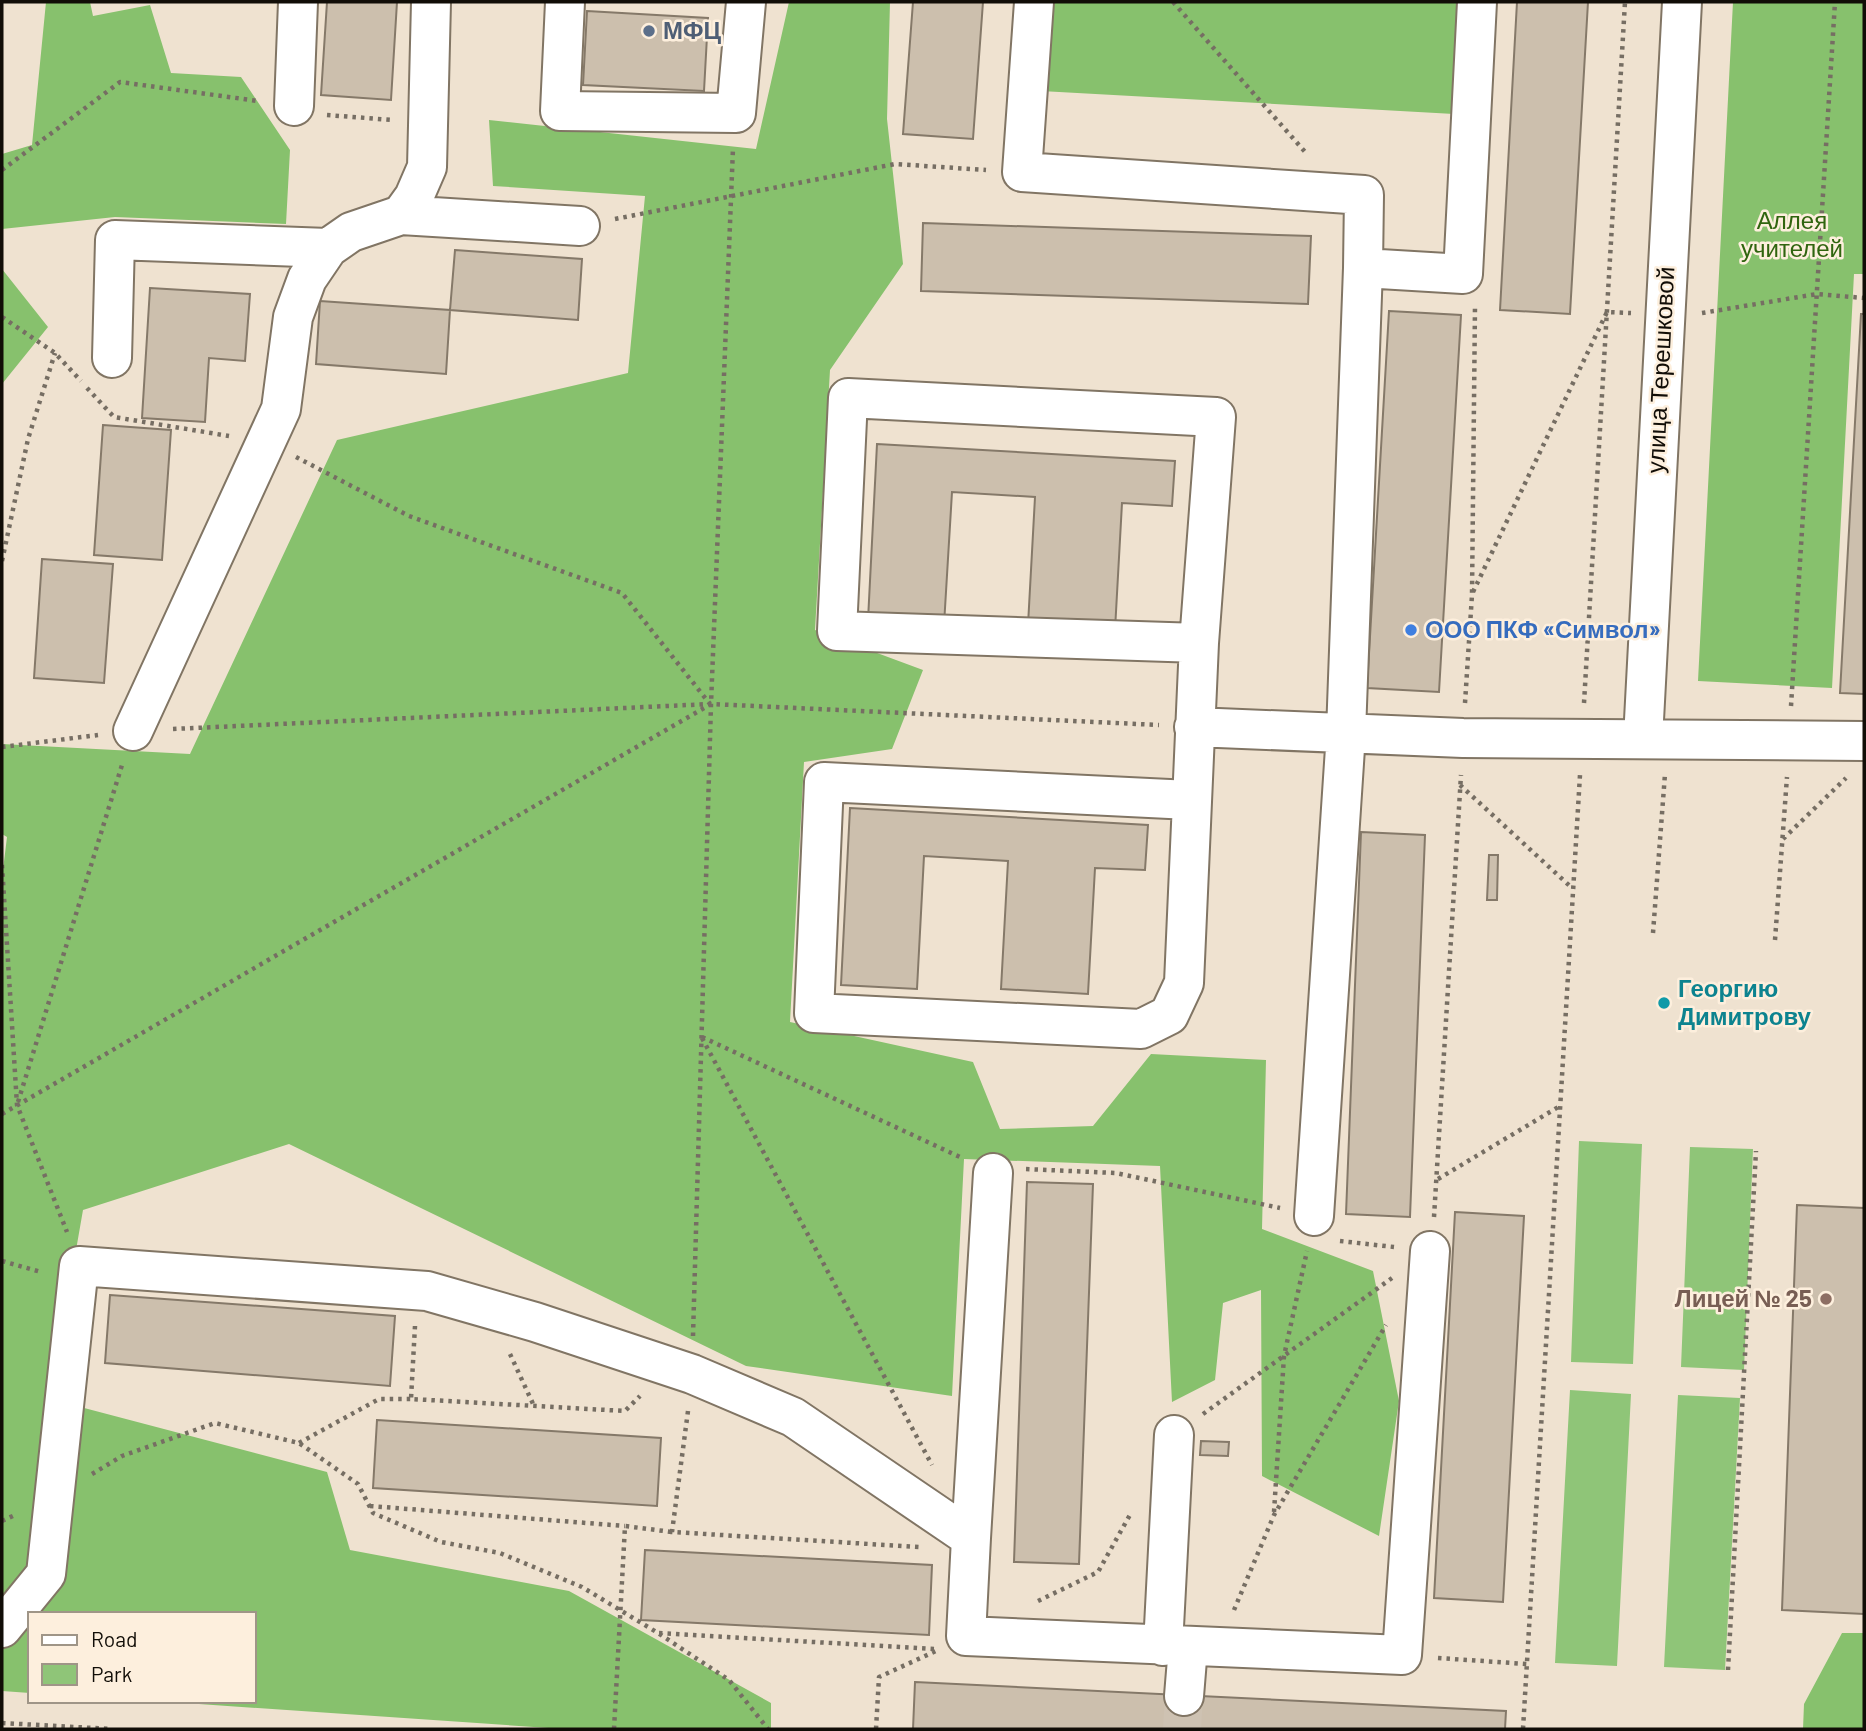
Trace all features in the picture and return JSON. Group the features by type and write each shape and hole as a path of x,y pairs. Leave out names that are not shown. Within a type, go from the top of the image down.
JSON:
{"street":[{"path":"294,106 298,2"},
{"path":"401,215 414,197 427,167 431,2"},
{"path":"565,2 560,111 736,113 746,2"},
{"path":"1034,2 1022,172 1364,195 1346,733 1314,1216"},
{"path":"1363,268 1463,274 1477,2"},
{"name":"улица Терешковой","path":"1643,739 1682,2"},
{"path":"133,731 281,409 293,317 307,279 328,248 351,232 401,215 580,226"},
{"path":"112,358 116,240 328,248"},
{"path":"1190,800 824,782 814,1013 1141,1029 1169,1015 1184,983 1194,727 1216,417 848,398 837,631 1199,643"},
{"path":"1194,727 1643,739 1788,757 1859,755"},
{"path":"993,1172 966,1636 1402,1655 1430,1251"},
{"path":"2,1628 46,1574 79,1266 416,1290 489,1309 680,1370 793,1417 971,1544"},
{"path":"1174,1435 1189,1647 1184,1696"}],"path":[{"path":"1173,2 1341,194"},
{"path":"1523,1729 1625,2"},
{"path":"1775,940 1835,2"},
{"path":"2,170 120,82 294,106 312,114 428,122"},
{"path":"672,1532 702,1037 711,704 732,163"},
{"path":"580,226 895,164 1022,172"},
{"path":"2,317 55,353 114,417 266,441 409,516 622,593 711,704"},
{"path":"2,561 28,439 55,353"},
{"path":"2,1114 711,704"},
{"path":"2,747 133,731 711,704 1194,727"},
{"path":"17,1105 133,731"},
{"path":"1783,839 1859,755"},
{"path":"1460,785 1573,888"},
{"path":"2,865 17,1105 79,1266"},
{"path":"702,1037 993,1172 1032,1168 1116,1172 1314,1216 1338,1240 1430,1251"},
{"path":"702,1037 938,1477"},
{"path":"1437,1179 1560,1105"},
{"path":"1728,1670 1756,1151"},
{"path":"1274,1515 1284,1356 1314,1216"},
{"path":"2,1261 42,1272"},
{"path":"411,1399 416,1290"},
{"path":"489,1309 535,1406"},
{"path":"1189,1647 1274,1515 1387,1323"},
{"path":"299,1443 379,1399 625,1411 680,1370"},
{"path":"2,1521 54,1497 122,1456 215,1423 299,1443 358,1483 373,1513 441,1542 500,1553 582,1587 621,1613 659,1633 729,1680 768,1729"},
{"path":"370,1506 672,1532 971,1544"},
{"path":"614,1729 625,1526"},
{"path":"659,1633 938,1649 879,1677 876,1729"},
{"path":"1402,1655 1527,1664"},
{"path":"2,1723 112,1729"}],"green space":[{"path":"46,2 90,2 93,16 150,5 171,73 241,77 290,150 286,224 115,217 2,229 2,154 32,145"},
{"path":"789,2 890,2 887,119 903,264 830,370 815,630 923,670 892,749 804,762 790,1022 973,1062 1000,1129 1093,1126 1151,1054 1266,1060 1262,1229 1373,1271 1399,1401 1379,1536 1262,1476 1261,1290 1223,1303 1215,1380 1172,1402 1160,1166 964,1159 952,1396 746,1366 289,1144 83,1210 50,1399 327,1472 350,1550 569,1591 771,1703 771,1729 563,1729 185,1703 256,1703 256,1612 28,1612 28,1693 2,1691 2,878 7,837 2,834 2,744 190,754 337,440 628,373 645,196 493,186 489,120 756,149"},
{"path":"1046,2 1460,2 1454,114 1041,91"},
{"name":"Аллея учителей","path":"1733,2 1864,2 1864,274 1854,274 1832,688 1698,681"},
{"path":"2,269 48,327 2,384"},
{"path":"1579,1141 1642,1144 1633,1364 1571,1362"},
{"path":"1690,1147 1753,1149 1744,1370 1681,1367"},
{"path":"1570,1390 1631,1394 1617,1666 1555,1663"},
{"path":"1678,1395 1740,1398 1725,1670 1664,1667"},
{"path":"1842,1633 1864,1633 1864,1729 1803,1729 1804,1704"}],"building":[{"path":"327,2 397,2 391,100 321,95"},
{"path":"913,2 983,2 973,139 903,134"},
{"path":"1517,2 1588,2 1570,314 1500,310"},
{"path":"587,11 708,18 704,91 583,85"},
{"path":"923,223 1311,236 1308,304 921,291"},
{"path":"455,250 582,259 578,320 450,310"},
{"path":"150,288 250,294 245,361 209,358 205,422 142,418"},
{"path":"320,301 450,310 446,374 316,364"},
{"path":"1389,311 1461,315 1439,692 1367,688"},
{"path":"1861,314 1864,314 1864,694 1840,693"},
{"path":"103,425 171,430 162,560 94,555"},
{"path":"877,444 1175,461 1172,506 1122,503 1115,630 1028,625 1035,497 952,492 944,625 868,620"},
{"path":"42,559 113,564 104,683 34,678"},
{"path":"850,808 1148,825 1145,870 1095,868 1088,994 1001,989 1008,861 924,856 917,989 841,985"},
{"path":"1361,832 1425,835 1410,1217 1346,1214"},
{"path":"1489,855 1498,855 1497,900 1487,900"},
{"path":"1027,1182 1093,1184 1079,1564 1014,1562"},
{"path":"1797,1205 1864,1208 1864,1614 1782,1610"},
{"path":"1455,1212 1524,1216 1503,1602 1434,1598"},
{"path":"110,1295 395,1316 390,1386 105,1363"},
{"path":"377,1420 661,1438 657,1506 373,1488"},
{"path":"1201,1441 1229,1442 1228,1456 1200,1455"},
{"path":"645,1550 932,1565 929,1635 641,1620"},
{"path":"915,1682 1506,1711 1505,1729 913,1729"}],"tunnel":[{"path":"1182,1729 1184,1696"}],"place":[{"name":"МФЦ","path":"649,31"},
{"name":"ООО ПКФ «Символ»","path":"1411,630"},
{"name":"Георгию Димитрову","path":"1664,1003"},
{"name":"Лицей № 25","path":"1826,1299"}]}
